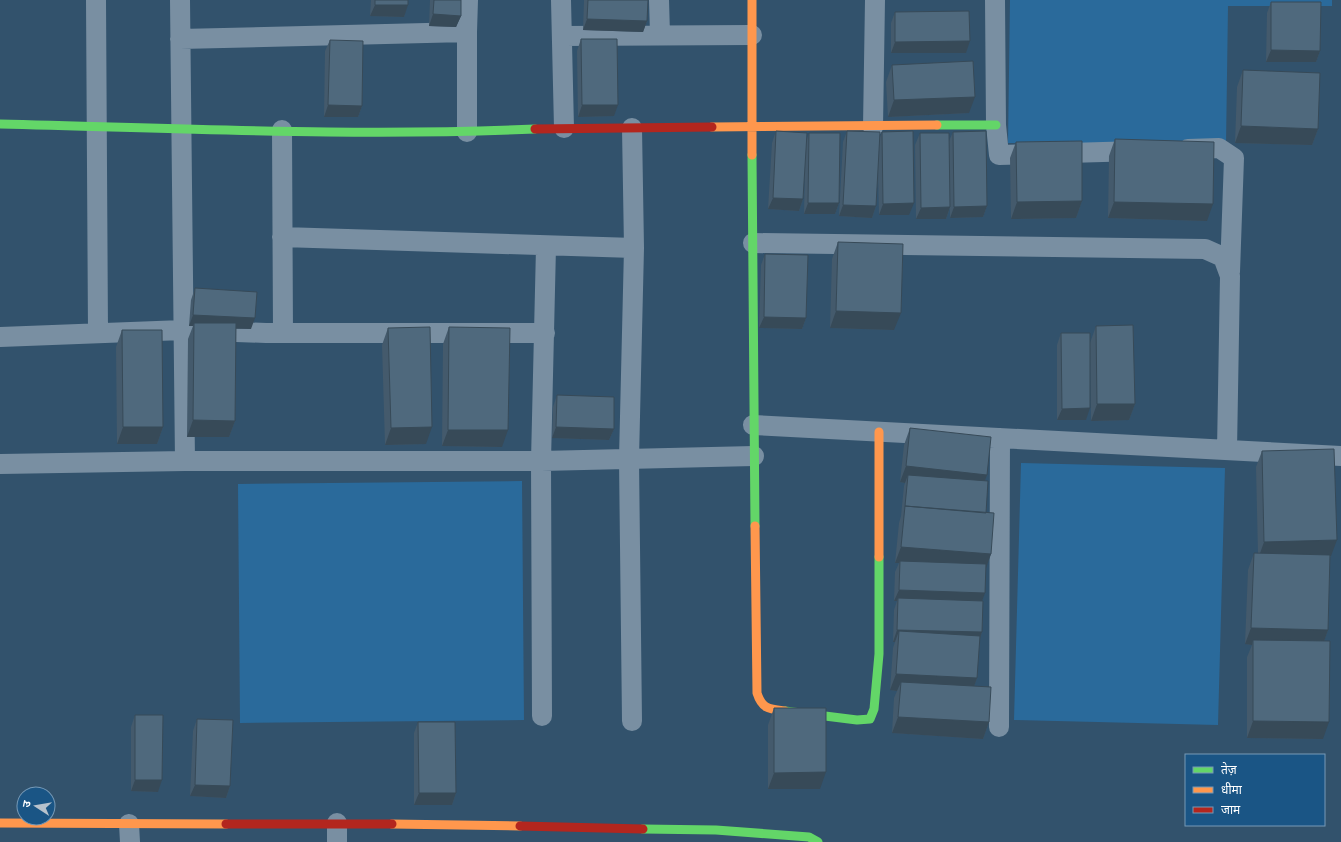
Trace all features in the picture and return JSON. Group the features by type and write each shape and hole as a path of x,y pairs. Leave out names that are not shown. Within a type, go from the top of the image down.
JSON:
{"street":[{"path":"96,0 98,333"},
{"path":"180,0 185,460"},
{"path":"468,0 468,132"},
{"path":"561,0 564,128"},
{"path":"659,0 660,34"},
{"path":"752,0 751,128 753,243 753,425 757,693 760,702 769,709 857,720 870,719 874,709 878,654 879,432"},
{"path":"873,127 875,0"},
{"path":"995,0 996,125 999,155 1219,148 1234,158 1227,450"},
{"path":"180,39 467,32"},
{"path":"562,36 660,34 752,36"},
{"path":"0,124 468,132 564,128 751,128 996,125"},
{"path":"632,128 634,248 629,459 632,721"},
{"path":"282,130 283,333"},
{"path":"282,237 546,247 634,248"},
{"path":"753,243 1206,249 1222,257 1230,276"},
{"path":"542,716 541,461 546,247"},
{"path":"0,337 183,330 283,333 545,333"},
{"path":"753,425 1341,456"},
{"path":"999,727 1000,438"},
{"path":"0,464 185,460 541,461 754,456"},
{"path":"0,822 129,833 337,822 716,836 809,837 818,842"},
{"path":"336,842 337,822"}],"shaded area":[{"path":"1010,0 1332,0 1332,6 1228,6 1226,145 1008,143"},
{"path":"1021,463 1225,468 1218,725 1014,720"},
{"path":"522,481 524,720 240,723 238,484"}],"building":[{"path":"375,0 408,0 408,5 375,5"},
{"path":"434,0 461,0 461,16 433,14"},
{"path":"588,0 648,0 647,21 587,19"},
{"path":"1271,2 1321,2 1320,51 1271,50"},
{"path":"969,11 970,41 895,42 895,12"},
{"path":"581,39 617,39 618,105 582,105"},
{"path":"330,40 363,41 362,106 328,105"},
{"path":"973,61 975,97 894,100 892,65"},
{"path":"1243,70 1320,73 1318,129 1241,126"},
{"path":"776,131 807,133 803,199 773,198"},
{"path":"847,131 880,132 876,206 843,205"},
{"path":"913,131 914,203 883,204 882,132"},
{"path":"986,131 987,206 954,207 953,132"},
{"path":"809,133 840,133 839,203 808,203"},
{"path":"920,133 949,133 950,207 921,208"},
{"path":"1115,139 1214,142 1213,204 1114,202"},
{"path":"1082,141 1082,201 1017,202 1016,142"},
{"path":"838,242 903,244 901,313 836,311"},
{"path":"765,254 808,255 806,318 764,317"},
{"path":"195,288 257,292 255,318 193,315"},
{"path":"194,323 236,323 235,421 193,420"},
{"path":"1133,325 1135,404 1097,404 1096,326"},
{"path":"430,327 432,427 391,428 388,328"},
{"path":"449,327 510,328 508,430 448,430"},
{"path":"122,330 162,330 163,427 123,427"},
{"path":"1061,333 1090,333 1090,408 1062,409"},
{"path":"557,395 614,397 614,429 556,427"},
{"path":"910,428 991,437 987,475 906,466"},
{"path":"1334,449 1337,540 1264,542 1262,451"},
{"path":"908,475 988,481 986,513 905,506"},
{"path":"905,506 994,513 991,554 901,547"},
{"path":"1254,553 1330,555 1328,630 1251,628"},
{"path":"900,561 986,564 985,593 899,590"},
{"path":"898,598 983,601 982,632 897,630"},
{"path":"899,631 980,636 977,678 896,674"},
{"path":"1253,640 1330,641 1329,722 1253,721"},
{"path":"901,682 991,687 989,722 898,717"},
{"path":"774,708 826,708 826,772 774,773"},
{"path":"135,715 163,715 162,780 135,780"},
{"path":"197,719 233,720 230,786 195,785"},
{"path":"418,722 455,722 456,793 419,793"}],"traffic: fast":[{"path":"0,124 334,132 535,129"},
{"path":"937,125 996,125"},
{"path":"752,155 755,526"},
{"path":"785,711 857,720 870,719 874,709 879,654 879,557"},
{"path":"643,829 716,830 809,837 818,842"}],"traffic: slow":[{"path":"752,0 752,155"},
{"path":"712,127 937,125"},
{"path":"879,432 879,557"},
{"path":"755,526 757,693 761,702 767,707 785,711"},
{"path":"0,823 226,824"},
{"path":"392,824 520,826"}],"traffic: jam":[{"path":"535,129 712,127"},
{"path":"226,824 392,824"},
{"path":"520,826 643,829"}]}
